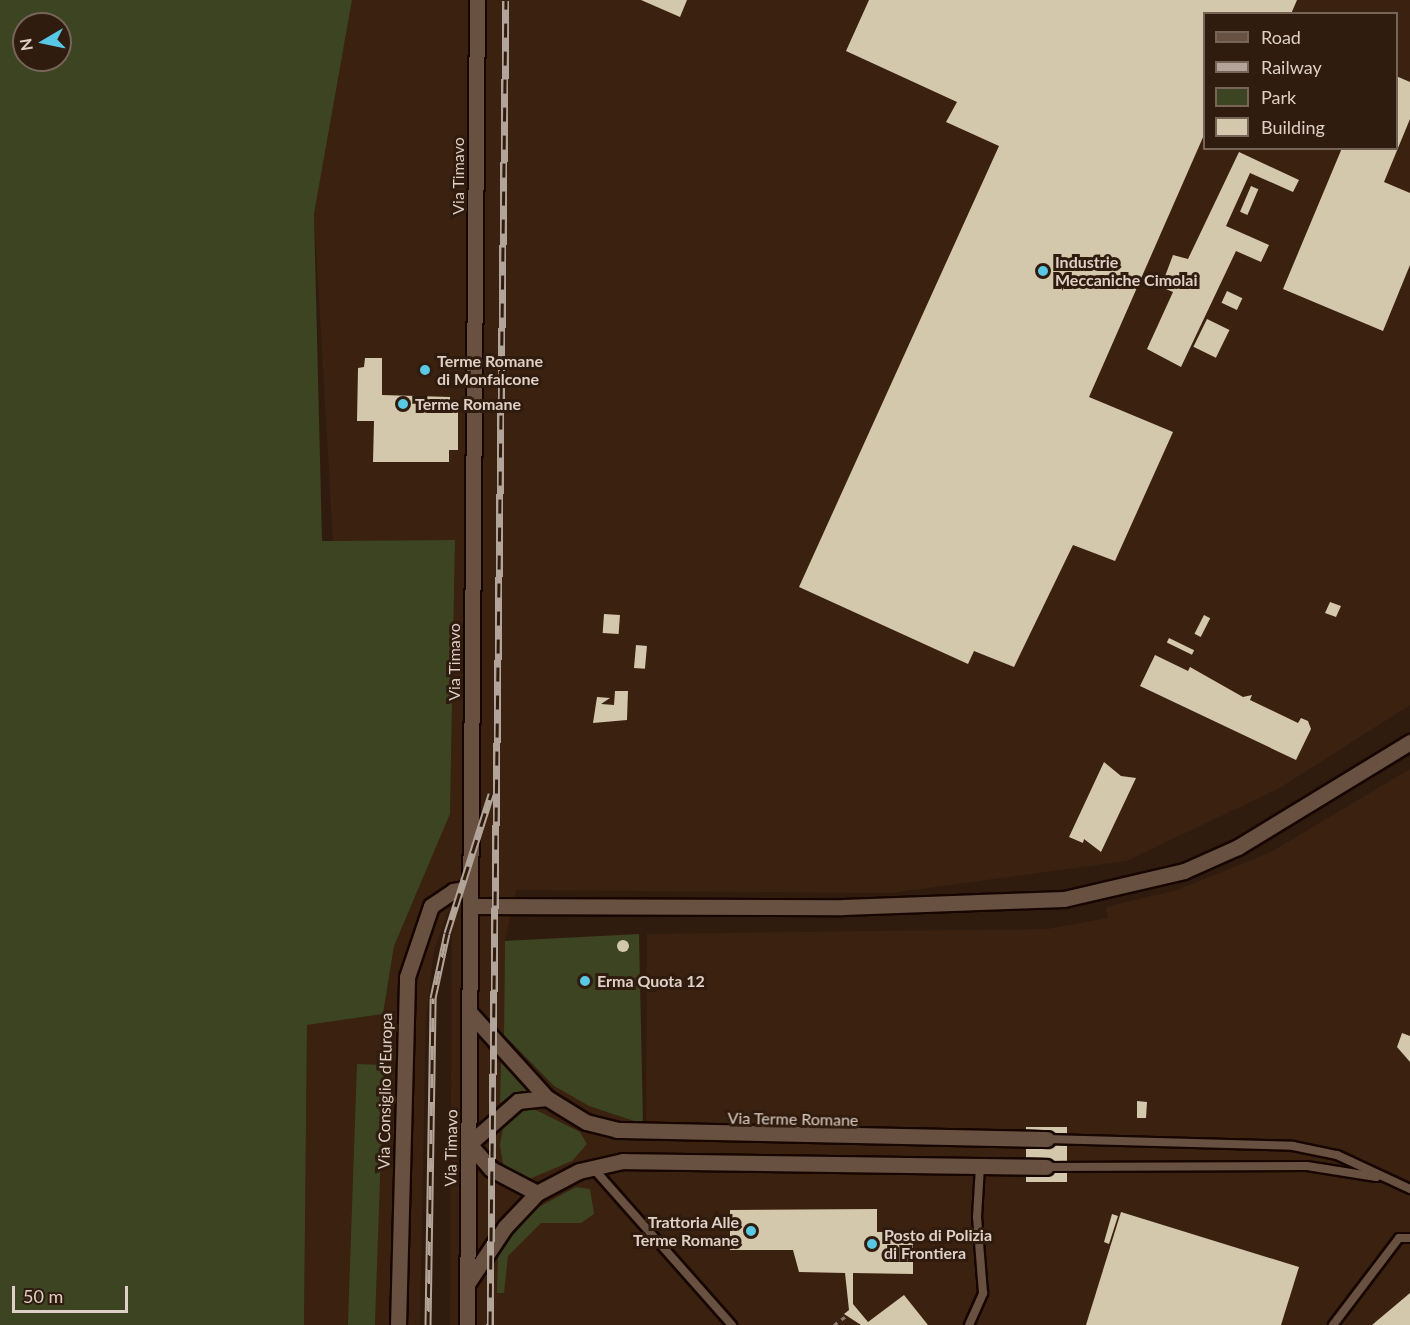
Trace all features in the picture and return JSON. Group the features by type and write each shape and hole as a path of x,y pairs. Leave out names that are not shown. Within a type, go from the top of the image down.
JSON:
{"street":[{"name":"Via Timavo","path":"467,1325 477,0"},
{"path":"470,906 843,907 1064,899 1184,871 1238,847 1410,742"},
{"name":"Via Consiglio d'Europa","path":"398,1325 407,977 431,906 453,891 470,888"},
{"name":"Via Terme Romane","path":"471,1014 547,1098 586,1122 649,1135 1047,1139"},
{"path":"537,1193 500,1175 469,1144 518,1101 547,1098"},
{"path":"467,1284 505,1227 537,1193 593,1168 690,1160 1046,1167"}],"lane":[{"path":"1047,1139 1293,1146 1337,1155 1410,1189"},
{"path":"969,1325 983,1293 977,1217 980,1166"},
{"path":"1046,1167 1307,1166 1395,1182"},
{"path":"593,1168 732,1325"},
{"path":"1333,1325 1399,1238 1410,1238"}],"path":[{"path":"834,1325 846,1316"}],"shaded area":[{"path":"352,0 1410,0 1410,705 1278,789 1126,861 890,893 516,890 505,941 504,1035 554,1086 589,1106 646,1125 647,934 1047,929 1108,918 1106,907 1177,890 1271,852 1410,769 1410,1325 450,1325 452,901 434,951 426,1016 420,1325 304,1325 307,1025 383,1014 394,946 450,814 455,540 333,541 314,214"}],"green space":[{"path":"0,0 352,0 314,214 322,541 455,540 450,814 394,946 383,1014 307,1025 304,1325 0,1325"},
{"path":"639,934 643,1124 589,1106 554,1086 504,1035 505,941"},
{"path":"501,1061 530,1090 500,1103"},
{"path":"357,1064 384,1065 375,1325 348,1325"},
{"path":"532,1108 580,1132 587,1144 572,1161 527,1180 503,1164 500,1145 503,1127 514,1113"},
{"path":"576,1187 590,1189 594,1214 581,1223 541,1223 508,1256 504,1293 497,1293 498,1257 511,1237 535,1209"}],"building":[{"path":"641,0 687,0 680,17"},
{"name":"Industrie Meccaniche Cimolai","path":"869,0 1297,0 1292,12 1203,12 1203,137 1089,397 1173,432 1115,561 1073,545 1014,667 974,651 968,664 799,587 999,146 946,122 957,102 846,51"},
{"path":"1398,77 1410,82 1410,119 1398,148"},
{"path":"1341,150 1397,150 1384,182 1410,193 1410,265 1383,331 1283,289"},
{"path":"1239,152 1299,180 1293,192 1250,173 1226,226 1269,245 1261,262 1236,251 1181,367 1147,349 1173,292 1161,287 1173,255 1188,259"},
{"path":"1251,186 1258,189 1247,215 1240,212"},
{"path":"1227,291 1242,298 1237,310 1222,303"},
{"path":"1207,319 1229,330 1216,358 1193,347"},
{"name":"Terme Romane","path":"365,358 382,358 382,395 450,397 450,412 458,411 458,450 449,450 449,462 373,462 374,421 357,421 358,368 364,367"},
{"path":"1330,602 1341,606 1336,617 1325,613"},
{"path":"604,614 620,615 619,634 603,633"},
{"path":"1204,615 1210,618 1201,637 1194,634"},
{"path":"1169,638 1194,650 1192,655 1167,642"},
{"path":"636,645 647,646 645,669 634,668"},
{"path":"1155,655 1188,671 1190,667 1243,697 1252,695 1250,700 1298,723 1301,718 1308,721 1311,729 1296,760 1140,686"},
{"path":"615,691 628,691 627,720 593,723 597,697 610,698 601,704 614,705"},
{"path":"1104,762 1121,776 1136,778 1101,852 1084,839 1083,843 1069,837"},
{"path":"625,940 629,946 625,952 621,952 617,944"},
{"path":"1402,1033 1410,1036 1410,1062 1397,1047"},
{"path":"1137,1101 1147,1102 1146,1118 1137,1118"},
{"path":"1026,1127 1067,1127 1067,1182 1026,1182"},
{"path":"877,1209 877,1232 913,1232 913,1274 853,1273 853,1304 868,1322 904,1295 928,1325 861,1325 844,1314 849,1310 845,1273 799,1272 793,1250 730,1250 730,1210"},
{"path":"1121,1212 1299,1267 1281,1325 1086,1325"},
{"path":"1112,1214 1118,1216 1109,1244 1104,1242"},
{"path":"1410,1293 1410,1325 1372,1325"}],"railway":[{"path":"490,1325 506,0"},
{"path":"428,1325 433,998 447,933 491,794"}],"place":[{"name":"Industrie Meccaniche Cimolai","path":"1043,271"},
{"name":"Terme Romane di Monfalcone","path":"425,370"},
{"name":"Terme Romane","path":"403,404"},
{"name":"Erma Quota 12","path":"585,981"},
{"name":"Trattoria Alle Terme Romane","path":"751,1231"},
{"name":"Posto di Polizia di Frontiera","path":"872,1244"}]}
